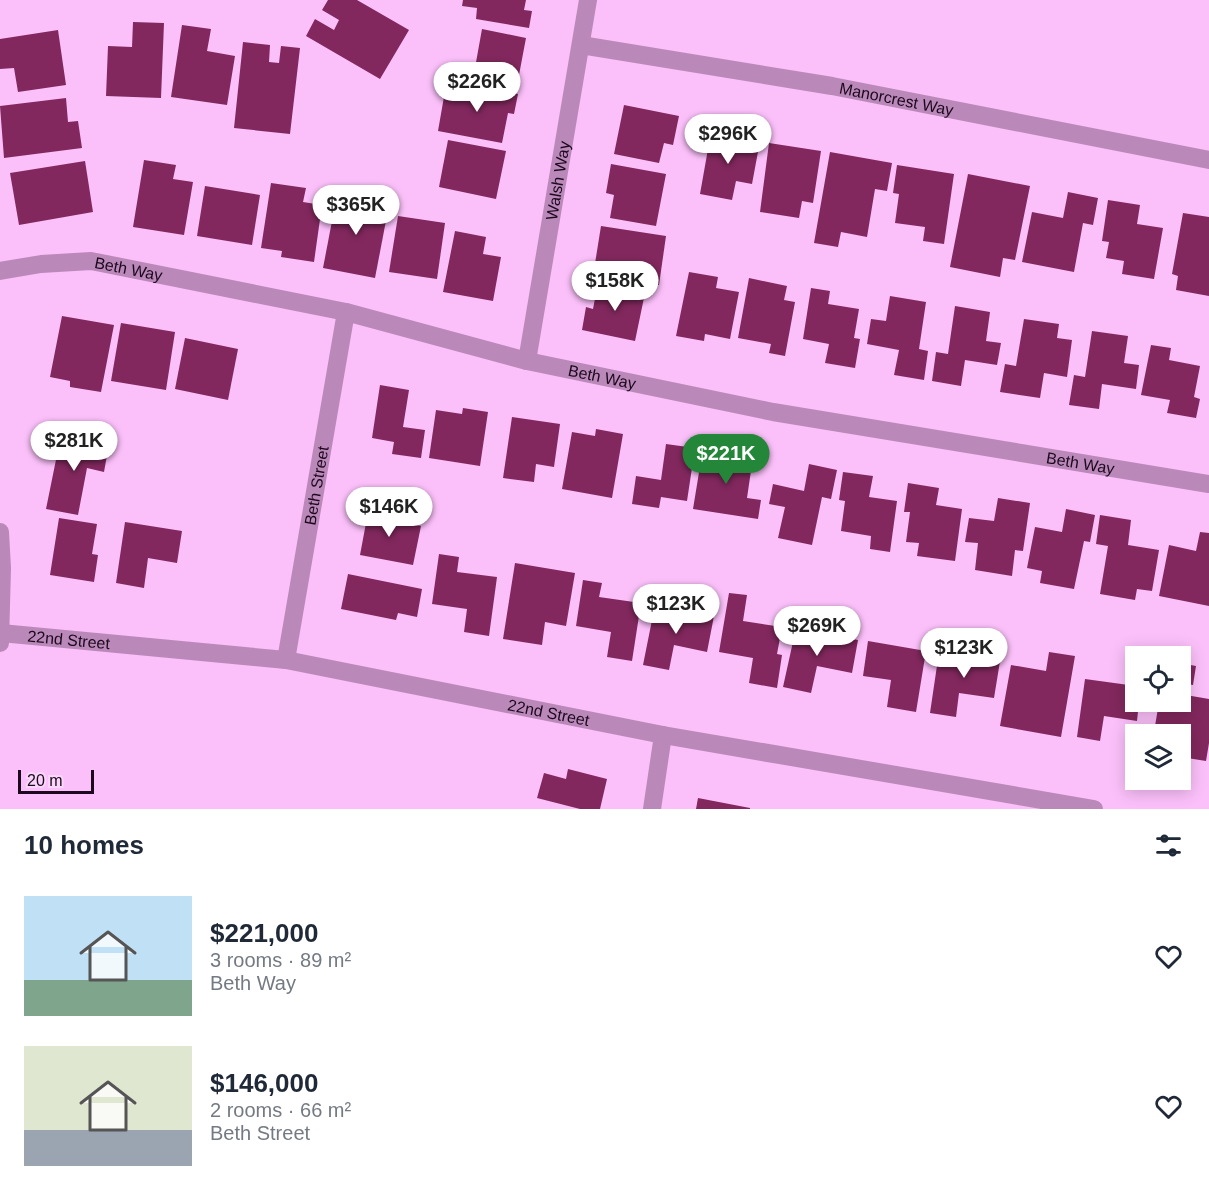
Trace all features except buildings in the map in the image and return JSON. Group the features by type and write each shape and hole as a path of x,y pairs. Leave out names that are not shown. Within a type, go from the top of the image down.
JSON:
{"street":[{"name":"Walsh Way","path":"527,362 588,0"},
{"name":"Manorcrest Way","path":"581,45 832,86 1209,159"},
{"name":"Beth Way","path":"0,271 41,264 91,261 346,312 527,362 773,412 1209,484"},
{"name":"Beth Street","path":"286,660 346,312"},
{"path":"0,532 0,643"},
{"name":"22nd Street","path":"1,633 286,660 663,735 1094,809"},
{"path":"651,809 663,735"}]}
